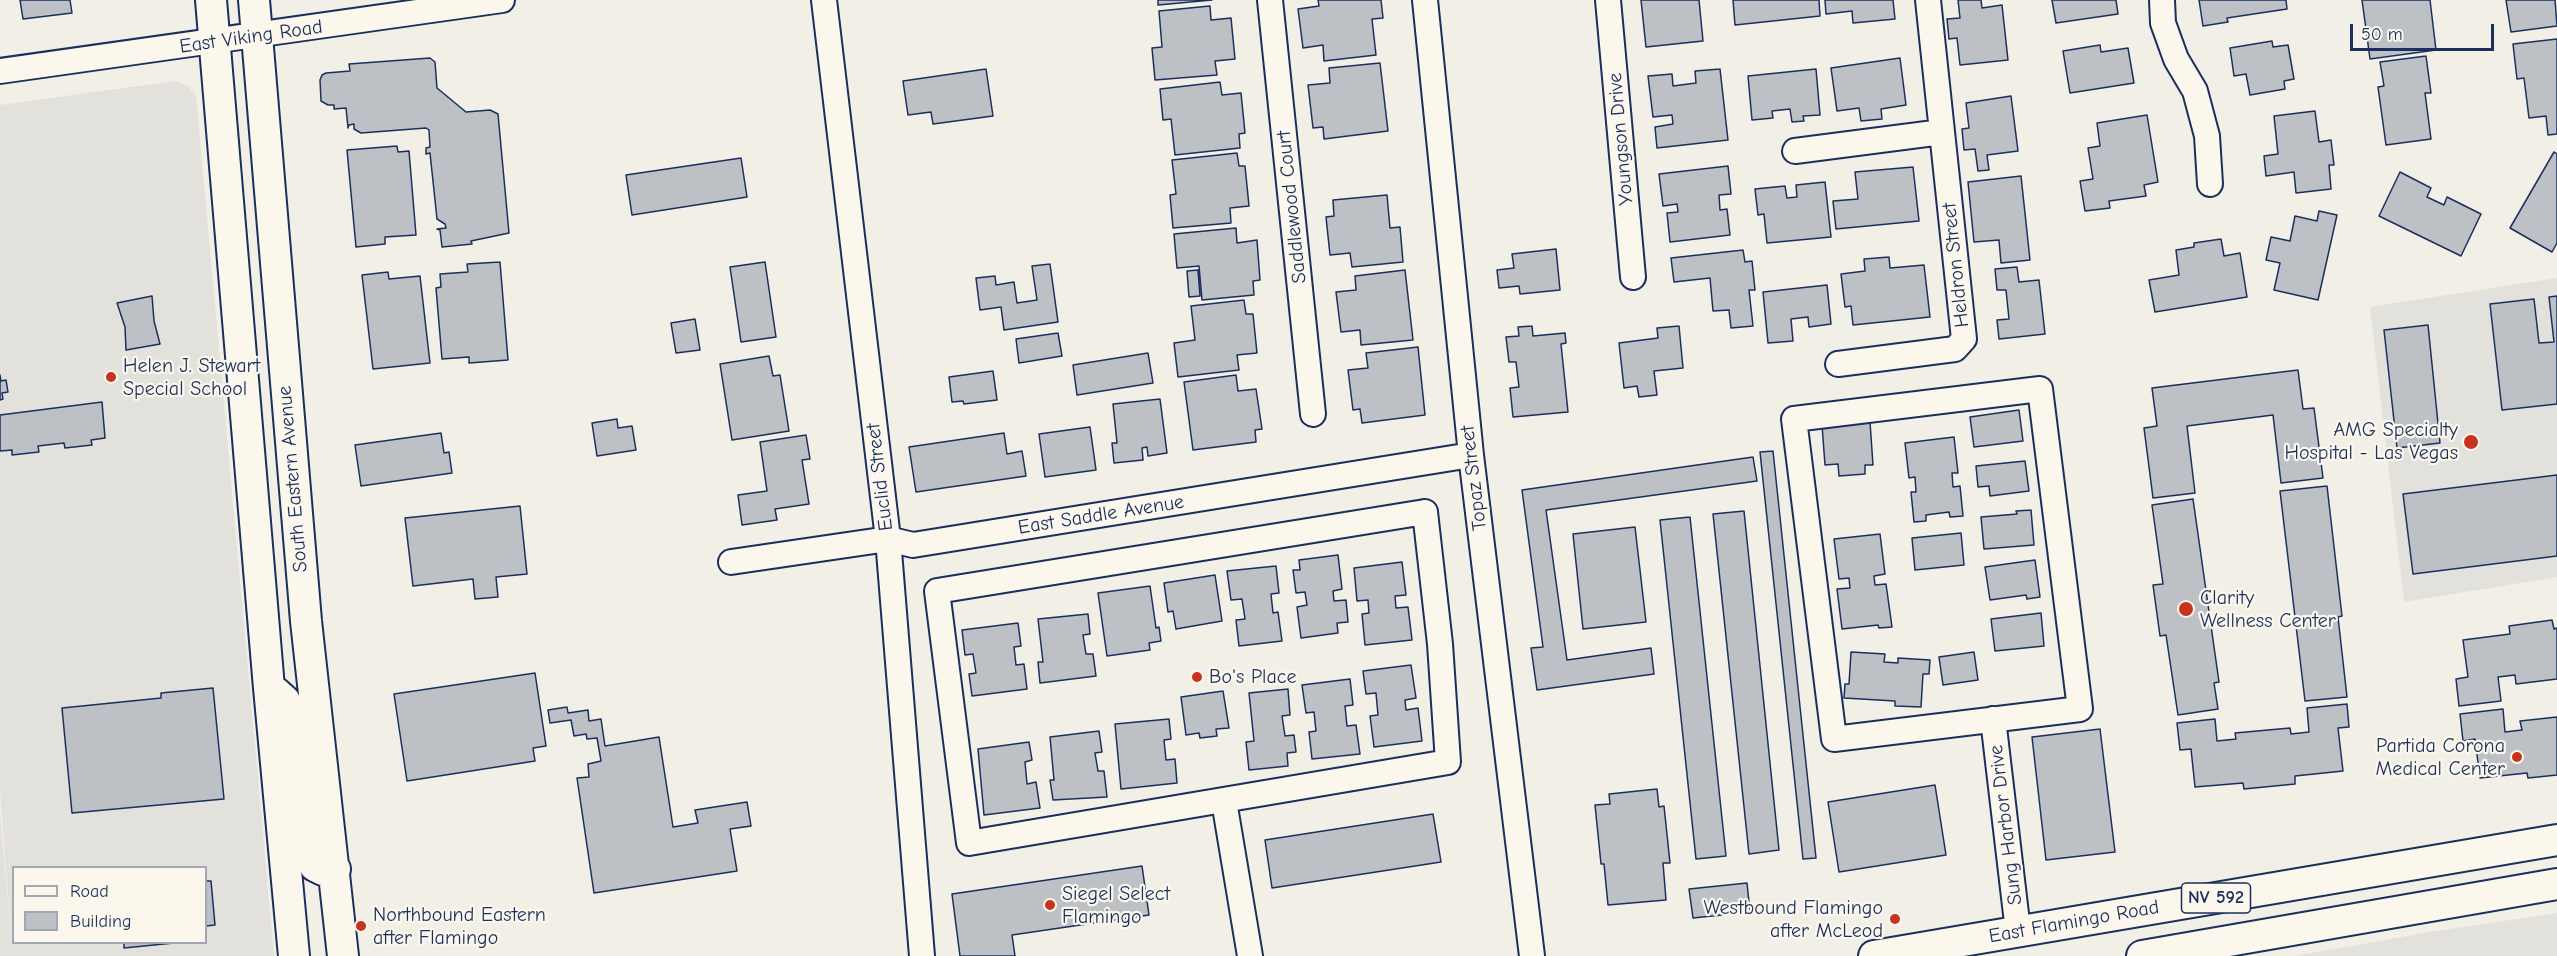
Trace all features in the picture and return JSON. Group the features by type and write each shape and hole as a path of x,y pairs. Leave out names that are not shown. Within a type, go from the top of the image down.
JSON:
{"main road":[{"name":"South Eastern Avenue","path":"212,0 269,688 294,956"},
{"name":"South Eastern Avenue","path":"254,0 304,599 343,956"},
{"path":"269,688 285,701 290,712 304,777 330,822"},
{"path":"276,747 298,794 305,818 307,842 315,866 322,870 335,869"},
{"name":"East Flamingo Road","path":"1874,956 2557,840"},
{"name":"NV 592","path":"2142,956 2557,884"},
{"path":"1989,956 1998,954 2015,942 2018,931"}],"street":[{"name":"East Viking Road","path":"0,71 257,37 502,0"},
{"name":"Euclid Street","path":"824,0 888,538 922,956"},
{"name":"Saddlewood Court","path":"1270,0 1313,414"},
{"name":"Topaz Street","path":"1425,0 1471,455 1532,956"},
{"name":"Youngson Drive","path":"1608,0 1634,278"},
{"name":"Heldron Street","path":"1838,364 1955,349 1964,339 1928,0"},
{"path":"2162,0 2163,23 2176,59 2195,91 2207,136 2210,184"},
{"path":"1795,151 1942,132"},
{"path":"2040,389 2080,709 1993,719 1834,739 1794,419 2040,389"},
{"name":"East Saddle Avenue","path":"731,562 888,538 914,545 1471,455"},
{"path":"1425,512 1440,644 1448,762 1224,801 969,843 937,591 1425,512"},
{"name":"Sung Harbor Drive","path":"1993,719 2018,931"},
{"path":"1224,801 1250,956"}],"shaded area":[{"name":"Helen J. Stewart Special School","path":"175,81 188,86 196,96 274,956 0,956 0,810 12,946 0,792 0,105"},
{"name":"AMG Specialty Hospital - Las Vegas","path":"2557,278 2557,577 2404,602 2370,307"},
{"path":"2557,913 2557,956 2295,956 2430,932"}],"building":[{"path":"20,0 70,0 72,13 23,19"},
{"path":"1158,0 1212,0 1158,5"},
{"path":"1318,0 1381,0 1383,18 1372,19 1376,55 1324,61 1323,45 1303,48 1298,9 1319,6"},
{"path":"1641,0 1699,0 1703,41 1646,47"},
{"path":"1733,0 1819,0 1820,16 1735,25"},
{"path":"1825,0 1893,0 1895,19 1853,23 1852,11 1826,14"},
{"path":"1958,0 1981,0 1982,8 2002,5 2008,60 1960,65 1957,38 1949,39 1947,19 1960,18"},
{"path":"2052,0 2116,0 2118,14 2056,23"},
{"path":"2199,0 2286,0 2287,9 2227,18 2228,22 2203,26"},
{"path":"2362,0 2430,0 2436,50 2370,59"},
{"path":"2506,0 2555,0 2557,26 2511,32"},
{"path":"1210,6 1211,20 1231,18 1235,59 1215,61 1217,75 1155,80 1152,48 1162,47 1159,11"},
{"path":"2557,39 2557,134 2548,135 2546,116 2529,118 2524,78 2517,79 2513,44"},
{"path":"2272,41 2273,47 2288,45 2294,79 2284,81 2285,89 2250,95 2246,74 2234,76 2230,48"},
{"path":"2100,45 2101,52 2128,48 2134,83 2070,93 2063,51"},
{"path":"2426,56 2431,93 2425,93 2431,139 2386,145 2378,87 2384,86 2380,62"},
{"path":"430,58 435,62 437,88 466,112 490,110 498,114 509,233 471,241 472,244 442,247 440,230 437,229 446,228 445,224 437,219 430,153 426,154 426,148 430,147 429,130 426,128 361,133 354,129 354,124 349,125 348,128 346,108 334,109 334,105 321,101 320,80 326,73 350,71 349,64"},
{"path":"1900,58 1906,105 1881,109 1882,119 1861,121 1859,108 1837,111 1831,68"},
{"path":"1380,63 1388,131 1324,139 1323,127 1313,128 1308,85 1330,83 1329,68"},
{"path":"986,69 993,116 933,124 931,112 908,115 903,81"},
{"path":"1720,69 1728,140 1657,148 1655,127 1673,124 1672,115 1653,117 1648,76 1672,74 1673,86 1696,83 1695,71"},
{"path":"1816,69 1820,115 1803,116 1804,121 1792,122 1790,109 1772,111 1773,118 1752,120 1748,76"},
{"path":"1220,82 1222,95 1241,93 1245,133 1239,134 1240,148 1175,155 1171,119 1163,120 1160,89"},
{"path":"2011,96 2018,151 1987,155 1989,170 1978,171 1975,149 1964,150 1962,129 1969,128 1966,103"},
{"path":"2315,111 2319,142 2331,140 2334,165 2329,165 2331,189 2296,193 2294,172 2266,176 2264,156 2278,154 2274,116"},
{"path":"2147,115 2158,182 2144,185 2146,196 2109,201 2110,208 2085,211 2080,181 2093,179 2088,148 2100,146 2097,123"},
{"path":"397,146 398,152 409,151 416,235 385,237 385,244 356,247 347,150"},
{"path":"2554,152 2557,154 2557,243 2552,252 2510,228"},
{"path":"1237,153 1239,166 1245,166 1249,206 1230,208 1231,223 1173,228 1170,195 1176,194 1172,160"},
{"path":"741,158 747,197 632,215 626,175"},
{"path":"1728,166 1731,194 1719,195 1720,210 1727,209 1730,235 1670,242 1667,213 1678,212 1677,204 1663,206 1659,174"},
{"path":"1913,167 1919,221 1836,229 1833,201 1858,199 1855,172"},
{"path":"2400,172 2431,188 2427,197 2444,205 2447,197 2481,214 2461,256 2379,216"},
{"path":"2021,176 2030,260 2001,263 1999,240 1974,242 1968,182"},
{"path":"1825,182 1831,237 1767,243 1764,214 1758,215 1755,189 1785,186 1787,198 1797,197 1796,185"},
{"path":"1387,195 1390,228 1400,227 1403,262 1352,267 1350,253 1330,255 1326,217 1334,216 1333,200"},
{"path":"2319,211 2337,215 2318,300 2274,290 2280,263 2266,260 2271,237 2290,241 2295,216 2317,221"},
{"path":"1236,228 1237,243 1257,240 1260,280 1253,281 1254,295 1202,300 1199,266 1177,268 1174,234"},
{"path":"2221,239 2224,256 2240,253 2247,297 2155,312 2149,280 2179,275 2176,250 2194,247 2194,243"},
{"path":"1556,249 1560,290 1520,294 1519,286 1499,288 1497,270 1514,268 1512,254"},
{"path":"1743,250 1745,262 1752,261 1755,290 1749,290 1753,326 1731,328 1729,310 1713,311 1710,278 1674,282 1671,258"},
{"path":"1889,257 1890,268 1924,265 1930,317 1853,325 1851,306 1845,307 1841,274 1865,271 1864,259"},
{"path":"500,262 508,360 469,363 469,357 442,359 436,288 441,287 440,274 468,272 467,264"},
{"path":"765,262 776,337 741,342 730,267"},
{"path":"1050,264 1058,322 1004,330 1001,307 980,310 976,278 995,276 996,285 1014,282 1017,303 1037,300 1032,266"},
{"path":"2017,267 2019,282 2039,280 2045,334 1999,339 1997,320 2009,319 2006,290 1997,290 1995,269"},
{"path":"1198,270 1200,296 1189,297 1187,271"},
{"path":"1405,270 1413,340 1361,345 1360,330 1341,332 1336,292 1356,290 1355,276"},
{"path":"388,272 389,279 420,276 430,363 373,369 362,275"},
{"path":"1827,285 1831,324 1809,327 1808,317 1791,319 1793,341 1768,343 1763,292"},
{"path":"152,296 154,321 160,344 126,350 125,327 117,303"},
{"path":"2557,296 2557,404 2502,410 2490,304 2534,299 2539,343 2554,342 2549,297"},
{"path":"1244,300 1246,314 1253,314 1257,353 1237,355 1239,370 1178,377 1174,343 1195,340 1191,306"},
{"path":"695,319 700,350 676,353 671,323"},
{"path":"2428,325 2440,443 2397,448 2384,330"},
{"path":"1532,326 1533,336 1565,333 1566,343 1561,344 1568,412 1513,417 1510,388 1519,387 1516,362 1509,362 1506,337 1519,336 1518,327"},
{"path":"1679,326 1683,368 1654,371 1657,395 1639,397 1637,386 1624,388 1619,343 1658,338 1657,328"},
{"path":"1058,333 1062,356 1019,363 1016,339"},
{"path":"1418,347 1425,415 1362,423 1360,409 1353,410 1348,370 1368,368 1366,353"},
{"path":"1148,353 1153,383 1077,395 1073,365"},
{"path":"769,356 773,376 780,375 789,431 732,440 720,364"},
{"path":"2298,370 2303,409 2314,408 2323,478 2281,483 2273,415 2187,426 2195,493 2153,498 2144,428 2157,426 2152,388"},
{"path":"993,371 997,400 964,404 963,401 952,402 949,377"},
{"path":"0,375 1,381 6,380 8,392 2,393 3,399 0,400"},
{"path":"1236,375 1238,391 1256,389 1262,429 1255,430 1256,442 1193,450 1184,382"},
{"path":"1160,399 1167,453 1148,456 1147,447 1142,448 1143,460 1114,463 1112,443 1117,443 1113,404"},
{"path":"102,402 105,438 91,440 92,445 65,448 64,443 38,446 39,452 12,455 12,450 0,451 0,415"},
{"path":"2019,410 2023,441 1974,447 1970,417"},
{"path":"617,419 618,428 632,426 636,450 597,456 592,423"},
{"path":"1870,422 1873,465 1865,465 1865,474 1839,476 1838,464 1825,465 1822,425"},
{"path":"1090,427 1096,470 1045,477 1039,434"},
{"path":"441,433 444,453 449,452 452,473 361,486 355,445"},
{"path":"1004,433 1007,454 1022,451 1026,476 916,492 909,447"},
{"path":"806,435 810,459 802,460 809,504 775,509 777,520 742,525 738,495 767,491 760,442"},
{"path":"1954,437 1958,473 1952,473 1953,487 1960,486 1963,516 1950,517 1949,512 1926,515 1926,521 1914,522 1911,492 1916,492 1915,477 1909,478 1905,443"},
{"path":"1773,451 1816,858 1803,859 1760,452"},
{"path":"1753,457 1757,481 1546,510 1567,660 1651,648 1654,674 1537,690 1531,648 1543,647 1522,490"},
{"path":"2025,461 2029,491 1990,496 1989,486 1978,487 1976,466"},
{"path":"2557,475 2557,556 2413,574 2403,494"},
{"path":"2327,486 2342,616 2338,617 2347,697 2305,701 2280,491"},
{"path":"2193,499 2219,682 2214,683 2218,709 2178,715 2166,635 2160,636 2153,585 2163,584 2152,505"},
{"path":"520,506 527,574 496,577 498,597 475,599 473,579 413,586 405,518"},
{"path":"2031,510 2034,545 1984,549 1981,517 2017,514 2016,511"},
{"path":"1744,511 1779,850 1749,854 1713,514"},
{"path":"1690,517 1726,856 1696,859 1660,520"},
{"path":"1635,527 1646,622 1583,629 1573,534"},
{"path":"1961,533 1964,565 1915,570 1912,538"},
{"path":"1880,534 1885,574 1874,576 1875,585 1886,584 1892,627 1879,628 1878,625 1842,629 1837,589 1850,588 1849,578 1839,579 1834,539"},
{"path":"1338,555 1342,589 1333,591 1334,601 1346,600 1348,622 1337,623 1338,633 1301,638 1297,607 1307,605 1305,592 1296,593 1293,570 1300,570 1299,560"},
{"path":"2035,560 2040,597 2027,599 2026,595 1990,600 1985,567"},
{"path":"1402,562 1406,595 1395,596 1396,608 1408,607 1412,640 1365,645 1362,614 1369,613 1368,600 1357,601 1354,568"},
{"path":"1276,566 1279,593 1271,594 1273,613 1278,612 1282,641 1239,646 1236,620 1245,619 1242,599 1231,600 1227,571"},
{"path":"1215,575 1222,621 1176,629 1173,611 1168,612 1164,583"},
{"path":"1150,586 1156,628 1159,627 1161,641 1149,643 1150,650 1107,656 1098,593"},
{"path":"2041,613 2044,646 1995,651 1991,619"},
{"path":"1088,614 1090,634 1083,635 1086,654 1093,654 1096,676 1040,683 1038,662 1043,662 1038,619"},
{"path":"2552,620 2554,629 2557,628 2557,679 2516,684 2515,675 2498,677 2501,701 2459,706 2456,679 2468,677 2463,640 2510,634 2509,626"},
{"path":"1018,623 1021,646 1014,647 1016,665 1024,664 1027,689 972,696 969,674 976,673 973,654 965,655 962,630"},
{"path":"1851,652 1885,654 1884,662 1898,663 1898,658 1930,660 1929,674 1923,674 1921,707 1895,706 1895,701 1844,698 1845,684 1849,684"},
{"path":"1974,652 1978,680 1943,685 1939,657"},
{"path":"1411,665 1416,698 1405,700 1406,710 1418,708 1422,741 1374,747 1370,716 1378,715 1376,693 1366,694 1363,671"},
{"path":"535,673 546,746 533,748 535,761 407,781 394,694"},
{"path":"1350,679 1353,705 1345,706 1347,726 1356,725 1360,754 1312,759 1309,732 1316,731 1314,712 1306,713 1302,685"},
{"path":"213,688 224,799 72,813 62,708 161,698 161,693"},
{"path":"1288,689 1290,715 1282,716 1285,736 1294,735 1296,752 1287,753 1288,766 1249,770 1246,742 1254,741 1249,693"},
{"path":"1223,691 1229,728 1216,729 1217,736 1200,738 1199,733 1186,735 1181,697"},
{"path":"2347,704 2349,727 2338,728 2343,771 2295,776 2295,784 2244,789 2243,783 2195,787 2191,749 2180,750 2177,723 2215,719 2217,741 2236,739 2235,733 2290,728 2291,734 2309,732 2307,708"},
{"path":"567,707 568,713 588,710 589,721 601,719 605,746 659,737 673,827 698,823 695,810 747,802 751,826 730,829 737,871 594,893 577,778 589,777 588,764 601,761 597,738 587,739 586,734 574,736 571,720 550,723 548,710"},
{"name":"Partida Corona Medical Center","path":"2503,709 2505,732 2522,730 2520,721 2557,717 2557,775 2528,778 2527,773 2480,778 2475,739 2463,741 2460,714"},
{"path":"1169,719 1171,739 1164,740 1166,760 1175,759 1177,783 1121,789 1115,724"},
{"path":"2100,729 2115,852 2046,860 2032,737"},
{"path":"1099,731 1102,752 1095,753 1098,771 1104,771 1107,797 1053,800 1050,780 1054,780 1050,737"},
{"path":"1029,742 1032,760 1025,762 1027,784 1036,782 1040,808 984,815 978,749"},
{"path":"1935,785 1946,855 1839,872 1828,802"},
{"path":"1657,789 1659,807 1664,806 1670,863 1663,863 1666,900 1608,905 1595,805 1610,804 1609,794"},
{"path":"1433,814 1441,862 1272,888 1265,840"},
{"name":"Siegel Select Flamingo","path":"1142,866 1149,915 1012,935 1015,956 960,956 952,894"},
{"path":"207,881 211,881 215,925 207,926"},
{"path":"1747,883 1750,912 1693,918 1689,889"},
{"path":"124,944 164,944 124,948"}],"place":[{"name":"Helen J. Stewart Special School","path":"111,377"},
{"name":"AMG Specialty Hospital - Las Vegas","path":"2471,442"},
{"name":"Clarity Wellness Center","path":"2186,609"},
{"name":"Bo's Place","path":"1197,677"},
{"name":"Partida Corona Medical Center","path":"2517,757"},
{"name":"Siegel Select Flamingo","path":"1050,905"},
{"name":"Westbound Flamingo after McLeod","path":"1895,919"},
{"name":"Northbound Eastern after Flamingo","path":"361,926"}]}
